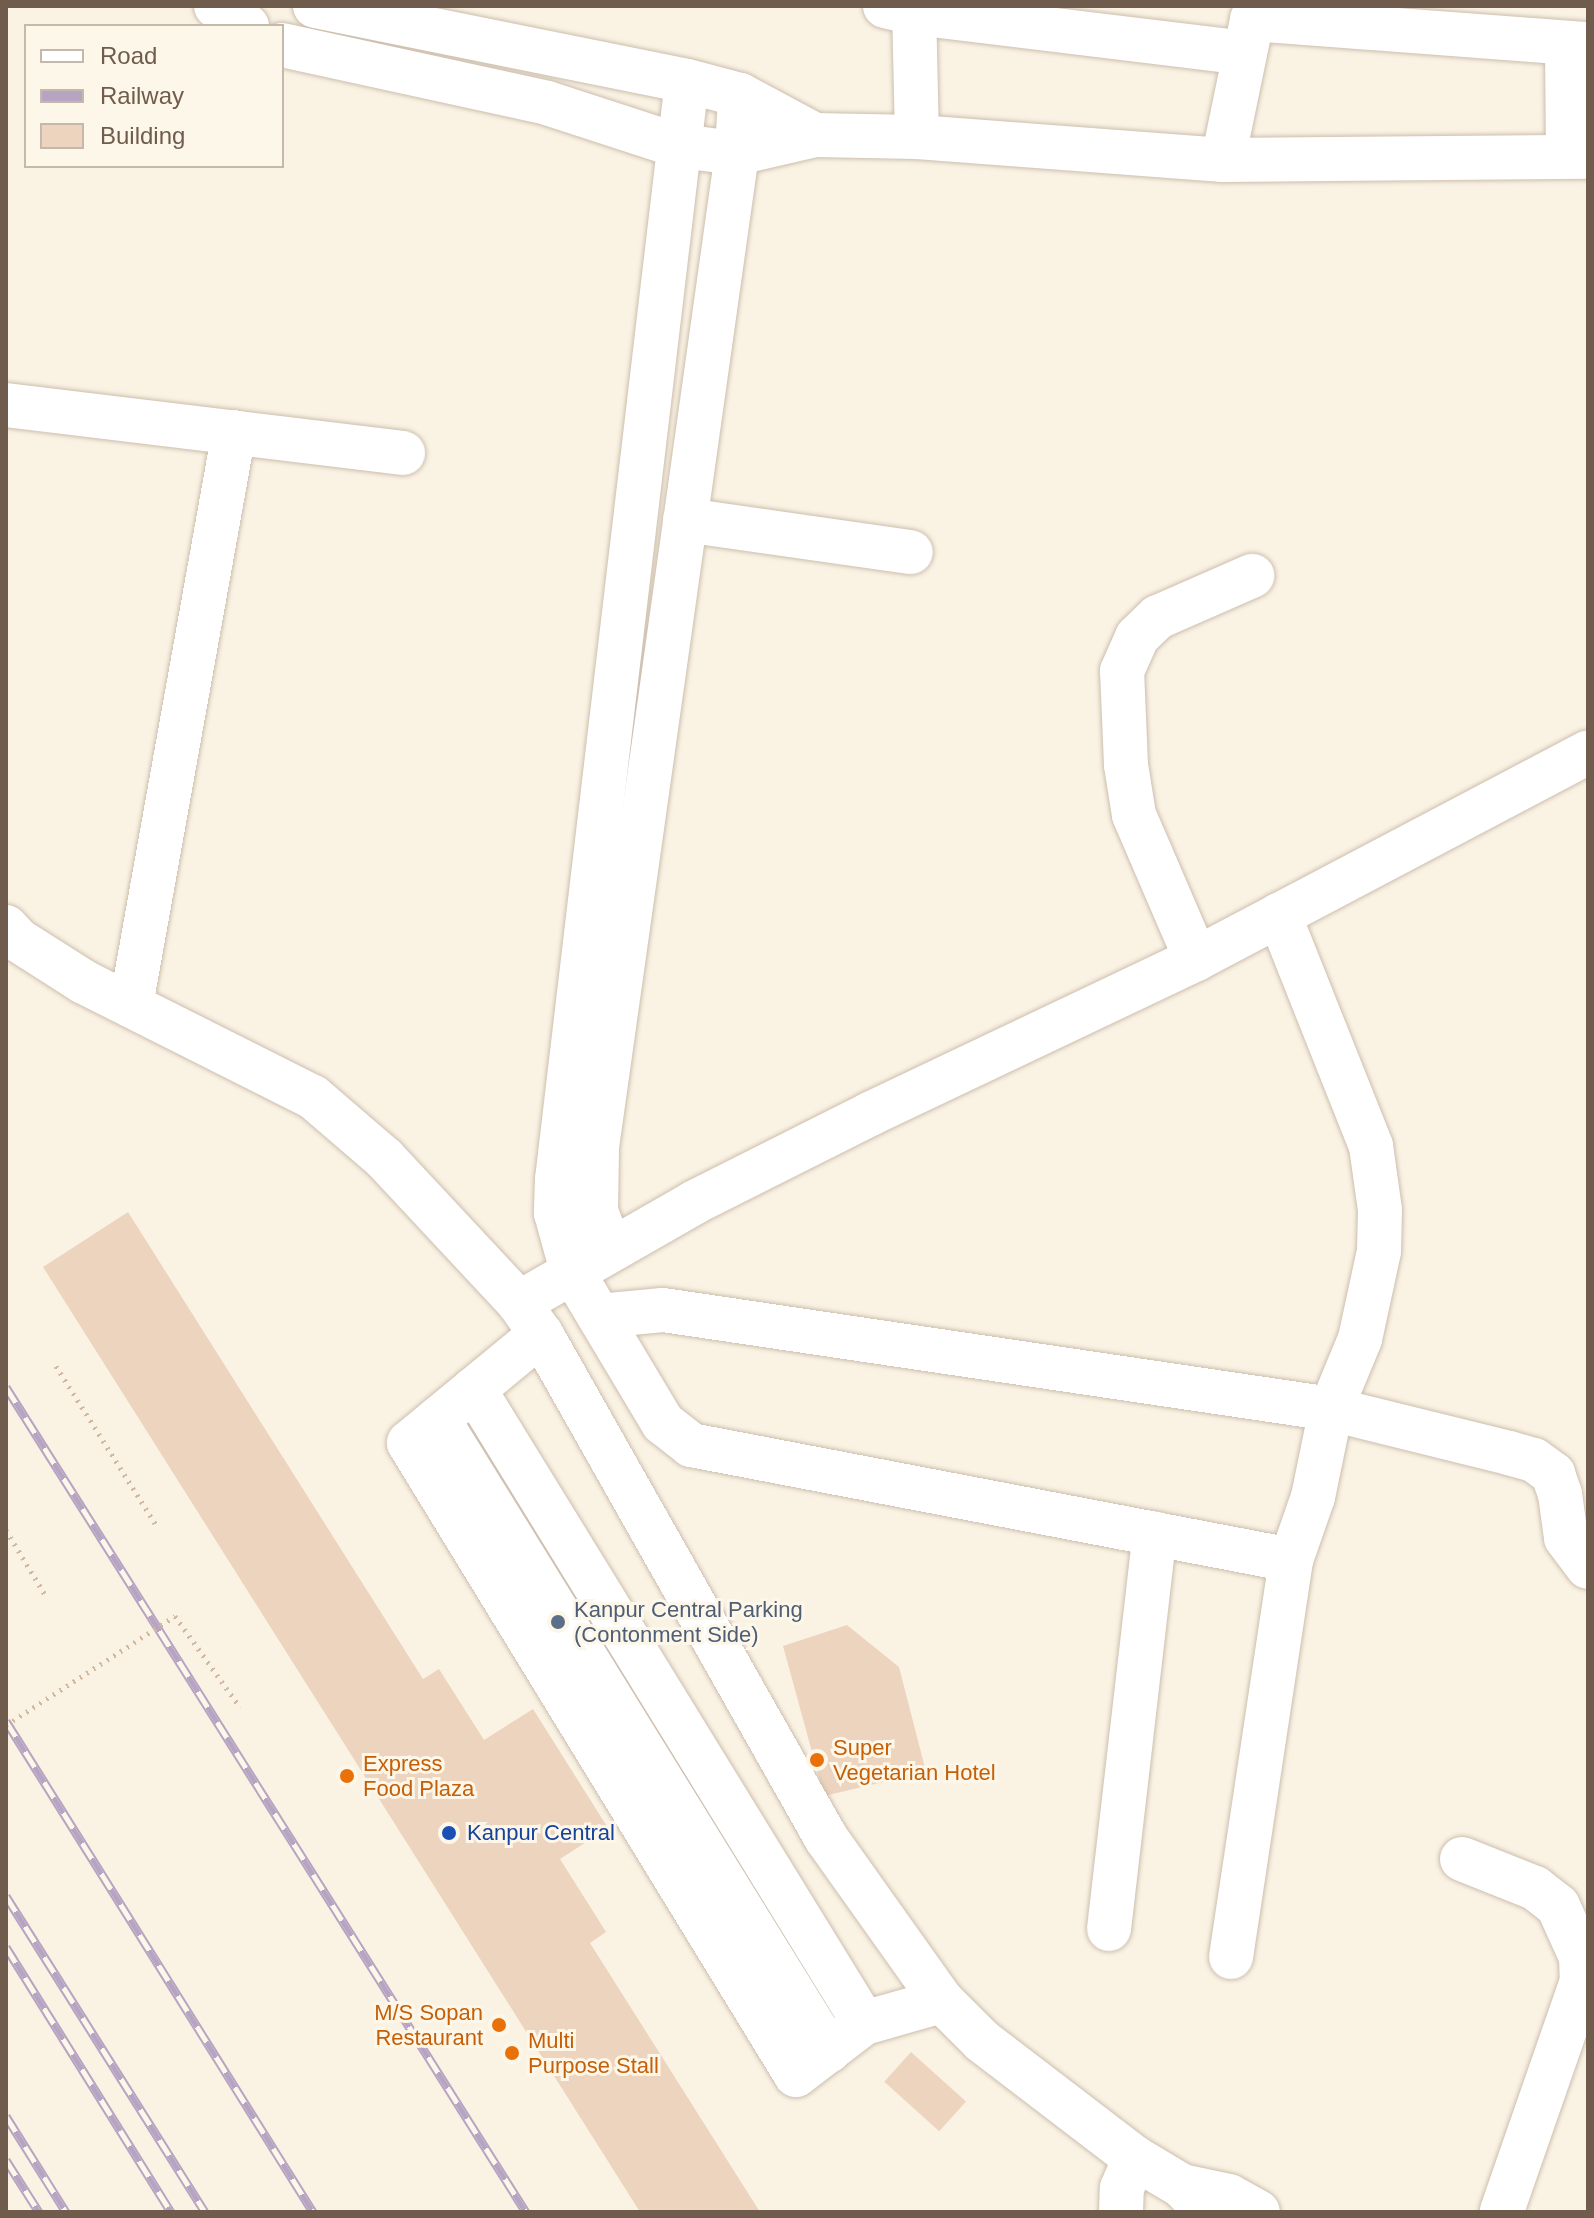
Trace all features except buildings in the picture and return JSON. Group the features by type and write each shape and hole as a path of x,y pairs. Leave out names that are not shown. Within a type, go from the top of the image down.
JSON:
{"street":[{"path":"315,6 687,81 740,95 815,135"},
{"path":"284,45 547,103 679,146 737,153 815,135 917,137 1223,160 1578,156 1578,44 905,8 917,137"},
{"path":"1223,160 1250,26"},
{"path":"687,81 557,1179 556,1213 572,1271 663,1423 691,1445 1291,1560"},
{"path":"610,1248 596,1212 597,1147 737,153 740,95"},
{"path":"6,405 403,453"},
{"path":"131,1005 234,432"},
{"path":"685,520 911,552"},
{"path":"1196,959 1134,815 1126,765 1122,671 1137,637 1158,617 1252,576"},
{"path":"942,2001 864,2023 796,2075 409,1443 474,1389 572,1271 610,1248 870,1114 1196,959 1588,752"},
{"path":"1231,1957 1291,1560 1313,1497 1331,1409 1360,1339 1379,1251 1380,1210 1371,1146 1279,915"},
{"path":"6,927 18,940 84,982 313,1097 384,1158 530,1318 826,1838 942,2001 982,2041 1194,2199 1229,2196 1258,2212"},
{"path":"599,1316 663,1310 1331,1409 1534,1460 1553,1474 1560,1494 1566,1538 1588,1567"},
{"path":"474,1389 864,2023"},
{"path":"1109,1929 1155,1534"},
{"path":"1462,1859 1535,1888 1558,1906 1581,1957 1585,1982 1502,2211"},
{"path":"1121,2212 1122,2188 1135,2158"}],"path":[{"path":"56,1366 156,1525"},
{"path":"6,1530 46,1596"},
{"path":"6,1725 175,1616 240,1707"}],"railway":[{"path":"6,1387 526,2212"},
{"path":"6,1721 313,2212"},
{"path":"6,1896 205,2212"},
{"path":"6,1947 171,2212"},
{"path":"6,2116 66,2212"},
{"path":"6,2160 39,2212"}],"place":[{"name":"Kanpur Central Parking (Contonment Side)","path":"558,1622"},
{"name":"Super Vegetarian Hotel","path":"817,1760"},
{"name":"Express Food Plaza","path":"347,1776"},
{"name":"Kanpur Central","path":"449,1833"},
{"name":"M/S Sopan Restaurant","path":"499,2025"},
{"name":"Multi Purpose Stall","path":"512,2053"}]}
